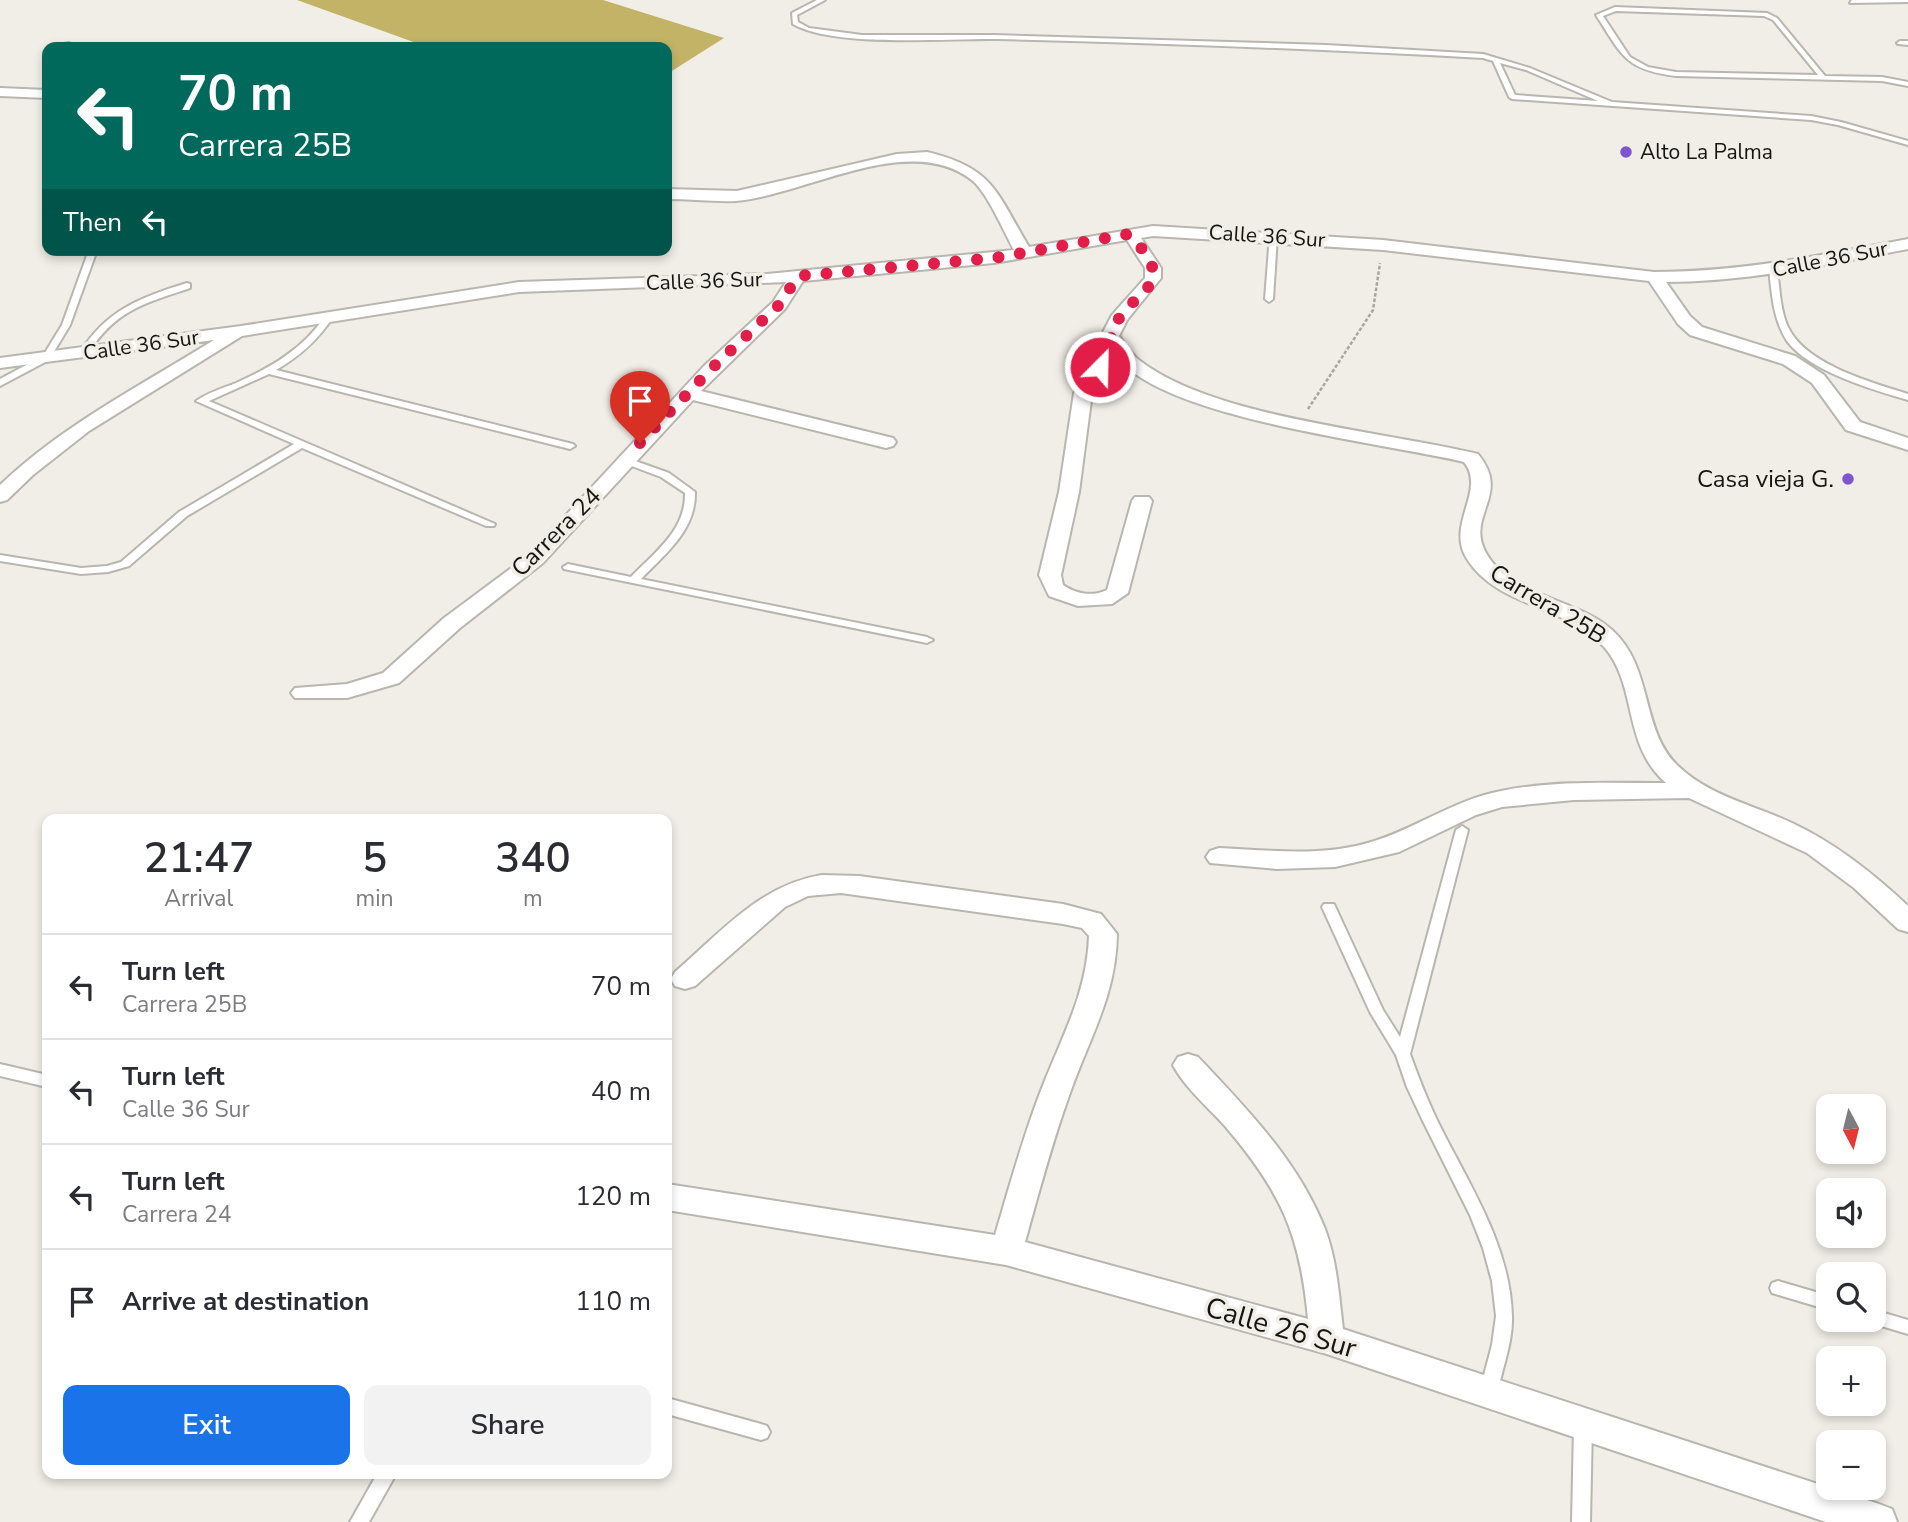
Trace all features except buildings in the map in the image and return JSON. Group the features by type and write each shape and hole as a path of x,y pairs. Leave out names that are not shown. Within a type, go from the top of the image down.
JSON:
{"street":[{"path":"0,93 42,94"},
{"path":"672,194 737,196 889,160 928,156 958,165 981,180 1025,254"},
{"name":"Calle 36 Sur","path":"0,363 241,331 519,287 798,276 1025,254 1129,234 1171,230 1383,245 1654,277 1717,278 1908,244"},
{"path":"1129,234 1149,255 1155,268 1154,279 1116,318 1110,336 1116,350 1090,380 1083,393 1069,492 1049,569 1050,582 1057,591 1074,598 1097,600 1111,599 1117,593 1142,501"},
{"name":"Carrera 24","path":"303,693 347,691 370,686 391,677 452,622 536,559 688,393 779,305 798,276"},
{"path":"1654,277 1684,320 1696,331 1774,354 1797,364 1818,379 1853,426 1908,444"},
{"path":"0,496 45,452 80,426 241,331"},
{"name":"Carrera 25B","path":"1116,350 1171,386 1227,406 1298,423 1453,452 1471,458 1482,467 1485,478 1471,517 1468,538 1476,559 1493,575 1517,590 1591,625 1614,645 1626,665 1642,726 1654,754 1668,771 1694,790 1783,828 1829,853 1868,883 1908,922"},
{"path":"688,393 886,442"},
{"path":"1219,857 1308,860 1375,850 1472,806 1503,799 1598,792 1694,790"},
{"path":"685,979 773,903 808,887 832,884 867,887 1063,914 1091,921 1103,934 1103,973 1094,1002 1056,1087 1006,1251"},
{"path":"1188,1065 1269,1158 1291,1191 1307,1224 1317,1258 1327,1339"},
{"name":"Calle 26 Sur","path":"672,1198 1006,1251 1327,1339 1583,1426 1812,1511 1879,1522"}],"lane":[{"path":"822,0 794,14 795,23 807,30 862,37 994,37 1326,47 1495,59 1528,69 1613,104"},
{"path":"1852,2 1908,0"},
{"path":"1823,77 1775,19 1765,14 1615,9 1599,15 1631,62 1649,71 1823,77 1882,79 1908,84"},
{"path":"1495,59 1512,97 1811,118 1908,143"},
{"path":"1269,299 1273,237"},
{"path":"0,383 46,358 66,325 91,256"},
{"path":"1773,270 1785,331 1794,342 1844,374 1908,397"},
{"path":"84,353 100,327 123,310 187,286"},
{"path":"329,317 322,330 302,351 268,371 201,401 490,524"},
{"path":"268,371 570,446"},
{"path":"0,558 80,571 108,569 125,564 183,514 300,445"},
{"path":"624,460 665,475 690,492 692,507 687,522 634,580"},
{"path":"568,567 927,640"},
{"path":"1403,1054 1462,830"},
{"path":"1329,907 1377,1012 1403,1054 1413,1089 1476,1214 1501,1283 1504,1318 1488,1394"},
{"path":"0,1070 42,1080"},
{"path":"1778,1288 1816,1299"},
{"path":"1886,1321 1908,1327"},
{"path":"672,1407 761,1432"},
{"path":"1581,1522 1583,1426"},
{"path":"359,1522 384,1479"}],"path":[{"path":"1298,423 1373,310 1383,245"}],"shaded area":[{"path":"297,0 603,0 724,38 672,71 672,42 413,42"}],"place":[{"name":"Alto La Palma","path":"1626,152"},
{"name":"Casa vieja G.","path":"1848,479"}],"route":[{"path":"640,443 710,370 779,305 798,276 994,258 1129,234 1149,255 1155,268 1154,279 1116,318 1110,336 1116,350 1100,367"}]}
